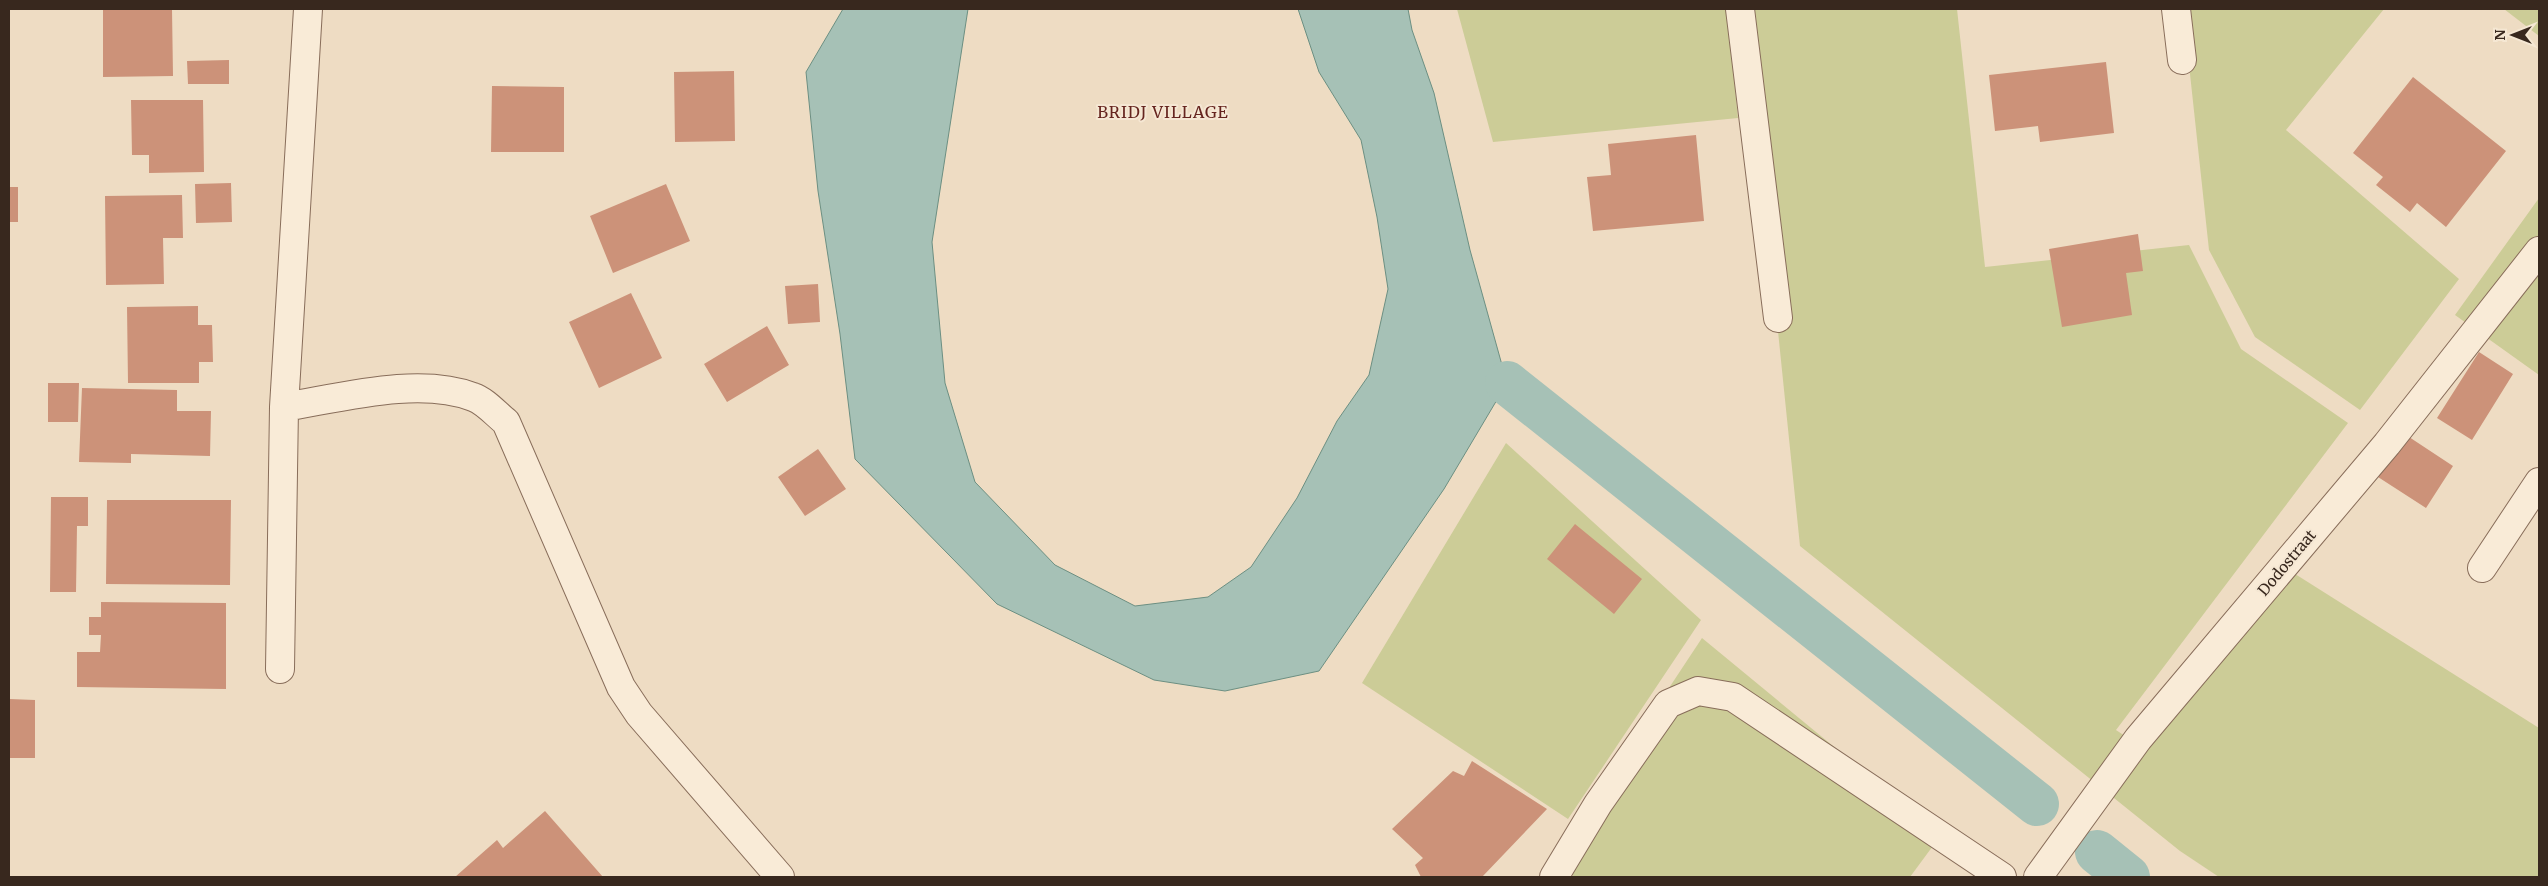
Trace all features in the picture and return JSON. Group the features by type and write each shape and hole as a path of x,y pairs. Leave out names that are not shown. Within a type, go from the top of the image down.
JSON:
{"street":[{"path":"280,669 284,406 308,9"},
{"path":"1740,9 1778,318"},
{"path":"2176,9 2182,60"},
{"name":"Dodostraat","path":"2038,877 2138,739 2387,444 2539,251"},
{"path":"284,406 395,390 433,388 474,397 506,422 621,687 639,714 780,877"},
{"path":"2482,568 2539,482"},
{"path":"1554,877 1598,804 1668,704 1698,691 1733,697 2002,877"}],"green space":[{"path":"1457,9 1727,9 1738,118 1493,142"},
{"path":"1745,9 1957,9 1985,267 2189,245 2241,349 2348,423 2116,730 2131,740 2276,562 2539,728 2539,877 2219,877 2180,851 1800,546"},
{"path":"2183,9 2384,9 2286,130 2459,279 2360,410 2255,337 2209,250"},
{"path":"2504,9 2539,9 2539,36"},
{"path":"2539,198 2539,375 2455,315"},
{"path":"1506,443 1701,620 1568,819 1362,683"},
{"path":"1702,638 1941,835 1910,877 1575,877 1554,862"}],"shaded area":[{"path":"843,9 968,9 932,242 945,383 975,482 1055,565 1135,606 1208,597 1251,567 1297,498 1337,421 1369,375 1388,289 1377,217 1361,140 1319,72 1298,9 1408,9 1412,30 1434,93 1470,250 1507,383 1444,489 1319,671 1225,691 1154,680 997,604 855,459 840,334 818,191 806,72"}],"building":[{"path":"103,9 172,9 173,76 103,77"},
{"path":"229,60 229,84 188,84 187,61"},
{"path":"2106,62 2114,133 2040,142 2038,126 1995,131 1989,75"},
{"path":"734,71 735,141 675,142 674,72"},
{"path":"2413,77 2506,151 2446,227 2417,203 2410,212 2376,185 2383,177 2353,153"},
{"path":"492,86 564,87 564,152 491,152"},
{"path":"131,100 203,100 204,172 149,173 149,155 132,155"},
{"path":"1696,135 1704,221 1593,231 1587,177 1611,175 1608,144"},
{"path":"231,183 232,222 196,223 195,184"},
{"path":"666,184 690,241 613,273 590,216"},
{"path":"9,187 18,187 18,222 9,222"},
{"path":"182,195 183,238 163,238 164,284 106,285 105,196"},
{"path":"2138,234 2143,271 2126,273 2132,315 2062,327 2049,249"},
{"path":"818,284 820,322 788,324 785,286"},
{"path":"631,293 662,358 599,388 569,322"},
{"path":"198,306 198,325 212,325 213,362 199,362 199,383 128,383 127,307"},
{"path":"767,326 789,365 727,402 704,364"},
{"path":"2479,352 2513,374 2472,440 2437,418"},
{"path":"48,383 79,383 78,422 48,422"},
{"path":"82,388 177,390 177,411 211,411 210,456 131,454 131,463 79,462"},
{"path":"2406,435 2453,466 2426,508 2378,477"},
{"path":"818,449 846,489 805,516 778,477"},
{"path":"51,497 88,497 88,526 77,526 76,592 50,592"},
{"path":"107,500 231,500 230,585 106,584"},
{"path":"1575,524 1642,579 1614,614 1547,559"},
{"path":"101,602 226,603 226,689 77,687 77,652 100,652 101,635 89,635 89,617 101,617"},
{"path":"9,699 35,700 35,758 9,758"},
{"path":"1472,761 1547,809 1482,877 1421,877 1415,865 1423,858 1392,829 1453,771 1464,776"},
{"path":"545,811 603,877 455,877 497,840 503,848"}],"waterway":[{"path":"1507,383 2037,804"},
{"path":"2097,852 2128,877"}],"district":[{"name":"BRIDJ VILLAGE","path":"1163,112"}]}
